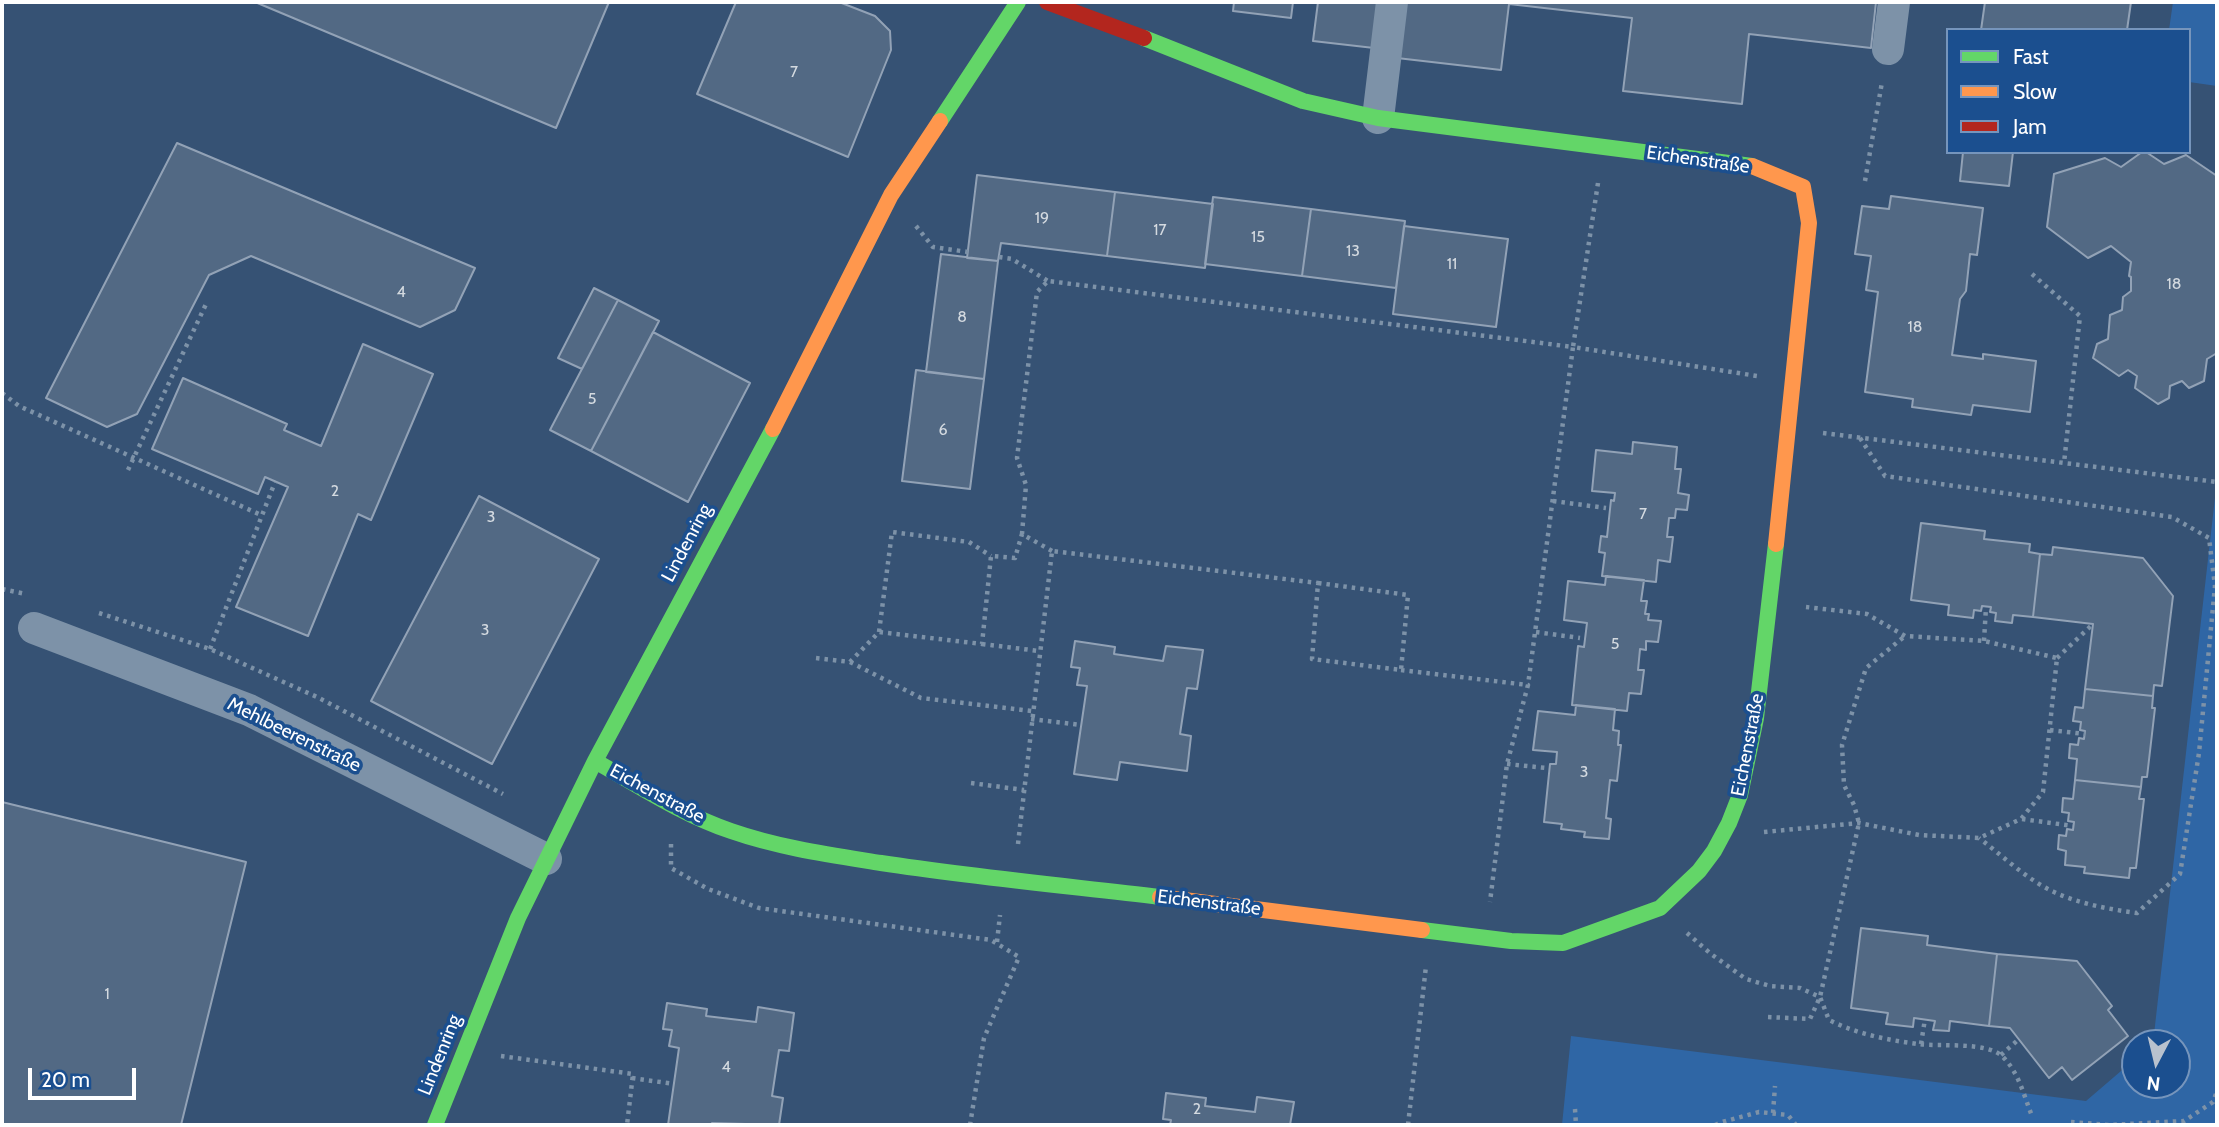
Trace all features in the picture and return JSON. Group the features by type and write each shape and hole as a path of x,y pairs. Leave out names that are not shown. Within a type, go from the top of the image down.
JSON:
{"street":[{"name":"Lindenring","path":"435,1125 517,918 595,761 797,382 891,195 1018,2"},
{"name":"Eichenstraße","path":"595,761 671,805 730,831 800,850 962,875 1014,879 1485,937 1563,943 1583,938 1660,908 1699,871 1714,850 1740,795 1756,718 1809,223 1803,187 1758,167 1378,118 1304,101 1047,2"},
{"path":"1378,118 1392,2"},
{"path":"1888,49 1894,2"},
{"name":"Mehlbeerenstraße","path":"34,628 249,710 546,859"}],"path":[{"path":"1865,181 1888,49"},
{"path":"1485,937 1507,764 1528,685 1536,632 1573,347 1603,147"},
{"path":"933,247 968,252"},
{"path":"999,257 1012,260 1048,281 1573,347 1792,382"},
{"path":"2032,274 2080,316 2064,463"},
{"path":"850,662 879,632 892,532 969,542 992,556 1015,558 1022,534 1026,485 1017,458 1037,292 1048,281"},
{"path":"128,470 207,302"},
{"path":"2,393 19,406 261,514"},
{"path":"1787,429 2217,482"},
{"path":"1860,438 1885,476 2172,517 2209,538 2216,586 2199,753 2180,874 2137,913 2097,907 2053,891 2021,871 1979,838"},
{"path":"210,649 275,482"},
{"path":"1553,501 1606,508"},
{"path":"1022,534 1052,551 1408,595 1401,670"},
{"path":"1014,879 1052,551"},
{"path":"982,644 992,556"},
{"path":"1318,583 1312,659 1528,685"},
{"path":"1770,603 1867,614 1905,636 1983,642 2057,659"},
{"path":"1983,642 1986,607"},
{"path":"1729,823 1761,832 1859,823 1919,835 1979,838 2021,819 2043,792 2057,659 2093,625"},
{"path":"879,632 1039,651"},
{"path":"1536,632 1580,638"},
{"path":"1768,1017 1810,1019 1820,997 1859,823 1844,785 1842,744 1866,668 1905,636"},
{"path":"816,658 850,662 921,698 1032,711"},
{"path":"1031,719 1081,725"},
{"path":"2050,730 2085,734"},
{"path":"1507,764 1546,768"},
{"path":"971,783 1024,790"},
{"path":"671,805 670,868 708,889 760,908 991,940 1018,957 985,1038 970,1125"},
{"path":"2021,819 2073,826"},
{"path":"1660,908 1712,954 1746,979 1770,986 1800,988 1820,997 1829,1020 1852,1031 1921,1044 1973,1046 2001,1055 2015,1072 2032,1116"},
{"path":"1408,1125 1430,929"},
{"path":"1921,1044 1924,1019"},
{"path":"2001,1055 2019,1039"},
{"path":"465,1051 633,1074 627,1125"},
{"path":"632,1079 674,1084"},
{"path":"1773,1113 1775,1086"},
{"path":"2071,1122 2109,1125 2184,1121 2213,1101 2217,1091"},
{"path":"1575,1109 1576,1125"},
{"path":"1715,1125 1759,1112 1787,1115 1796,1125"}],"shaded area":[{"path":"2173,2 2217,2 2217,86 2191,82 2191,28 2169,28"},
{"path":"2217,480 2217,1125 1562,1125 1571,1036 2086,1101 2121,1071 2121,1099 2191,1099 2191,1029 2155,1029"}],"building":[{"path":"255,2 609,2 556,128"},
{"path":"736,2 839,2 875,16 890,31 891,50 848,157 697,94"},
{"path":"1234,2 1293,2 1291,18 1233,11"},
{"path":"1318,2 1380,2 1374,48 1313,41"},
{"path":"1404,2 1876,2 1871,48 1749,34 1742,104 1623,91 1632,18 1509,4 1501,70 1397,58"},
{"path":"1985,2 2131,2 2127,28 1981,28"},
{"path":"177,143 475,268 455,310 420,327 251,256 209,275 137,414 107,427 46,398"},
{"path":"1963,154 2013,154 2009,186 1960,181"},
{"path":"2139,154 2149,154 2164,164 2186,155 2217,176 2217,353 2207,359 2204,381 2189,388 2182,381 2170,386 2169,398 2158,404 2135,388 2137,376 2128,370 2119,376 2093,358 2097,344 2108,339 2110,315 2122,310 2123,297 2131,291 2131,262 2111,246 2088,258 2047,227 2054,174 2105,158 2121,167"},
{"path":"977,175 1115,192 1107,256 1001,243 998,261 967,258"},
{"path":"1115,192 1213,204 1205,268 1107,256"},
{"path":"1891,196 1983,208 1977,255 1970,254 1966,291 1960,299 1952,355 1983,359 1983,354 2036,361 2030,412 1973,405 1971,415 1912,407 1913,399 1865,392 1878,292 1866,290 1871,256 1855,254 1862,206 1889,209"},
{"path":"1213,197 1311,209 1302,276 1205,264"},
{"path":"1311,209 1405,221 1396,288 1302,276"},
{"path":"1404,226 1508,239 1496,327 1393,314"},
{"path":"941,254 998,261 984,379 926,372"},
{"path":"594,288 618,300 582,369 558,358"},
{"path":"618,300 659,321 591,451 550,430"},
{"path":"653,332 750,383 688,502 591,451"},
{"path":"363,344 433,374 371,520 358,514 308,636 236,607 288,487 265,477 258,494 152,449 183,378 287,424 284,430 321,446"},
{"path":"916,370 984,379 970,489 902,481"},
{"path":"1633,442 1677,447 1675,469 1681,469 1678,493 1689,495 1687,510 1676,509 1675,518 1669,518 1667,537 1673,537 1670,562 1658,560 1656,582 1602,576 1605,553 1599,552 1601,536 1607,537 1611,500 1614,501 1615,493 1592,491 1596,450 1632,454"},
{"path":"479,496 599,559 492,764 371,701"},
{"path":"1921,523 1985,531 1984,539 2030,544 2029,552 2040,554 2033,617 2013,615 2012,623 1995,621 1996,613 1990,612 1991,607 1982,606 1981,611 1974,610 1973,618 1948,615 1949,605 1911,600"},
{"path":"2053,547 2143,558 2173,596 2162,686 2154,685 2153,696 2085,689 2093,624 2033,617 2040,554 2052,555"},
{"path":"1606,576 1644,580 1641,601 1647,601 1645,614 1649,614 1648,620 1661,621 1658,642 1646,641 1646,650 1640,649 1638,670 1644,670 1641,694 1629,693 1627,711 1572,705 1578,646 1584,647 1587,623 1564,620 1568,581 1605,585"},
{"path":"1075,641 1115,647 1114,654 1163,661 1166,646 1203,650 1197,689 1187,688 1180,734 1191,736 1187,771 1120,762 1117,780 1074,774 1087,686 1077,685 1080,668 1071,667"},
{"path":"2085,689 2153,696 2152,708 2155,708 2147,777 2142,777 2141,787 2075,780 2077,759 2069,758 2070,744 2078,745 2079,738 2084,739 2085,731 2080,730 2081,722 2073,721 2075,707 2083,708"},
{"path":"1576,705 1615,709 1613,730 1619,731 1618,745 1621,745 1617,781 1610,780 1606,818 1611,819 1609,839 1584,837 1585,832 1561,829 1562,824 1544,822 1550,764 1556,764 1557,752 1533,750 1538,711 1575,715"},
{"path":"2075,780 2141,787 2139,799 2144,799 2136,868 2130,868 2129,878 2084,873 2085,867 2065,865 2066,851 2058,849 2059,835 2066,836 2067,829 2073,830 2074,822 2068,821 2069,813 2062,812 2063,798 2073,799"},
{"path":"2,802 246,862 181,1125 2,1125"},
{"path":"1861,928 1928,936 1927,945 1997,954 1989,1026 1950,1021 1949,1031 1933,1030 1935,1021 1914,1018 1913,1027 1886,1024 1888,1013 1851,1008"},
{"path":"1997,954 2077,961 2112,1006 2108,1010 2123,1029 2121,1042 2072,1080 2062,1067 2049,1078 2010,1028 1989,1026"},
{"path":"667,1003 707,1009 706,1016 756,1022 758,1007 794,1013 789,1051 779,1050 772,1096 783,1098 779,1125 668,1125 679,1048 669,1046 672,1030 663,1029"},
{"path":"1166,1093 1206,1098 1205,1106 1255,1112 1257,1097 1294,1102 1290,1125 1170,1125 1171,1120 1163,1119"}],"traffic: fast":[{"path":"940,121 1018,2"},
{"path":"1144,38 1303,101 1378,118 1752,166"},
{"path":"435,1125 518,918 595,761 773,429"},
{"path":"1422,930 1511,941 1563,943 1660,908 1699,871 1714,851 1740,795 1756,718 1776,544"},
{"path":"595,761 696,817 768,842 824,854 916,868 1160,897"}],"traffic: slow":[{"path":"773,429 891,195 940,121"},
{"path":"1752,166 1803,187 1809,223 1776,544"},
{"path":"1160,897 1422,930"}],"traffic: jam":[{"path":"1047,2 1144,38"}]}
